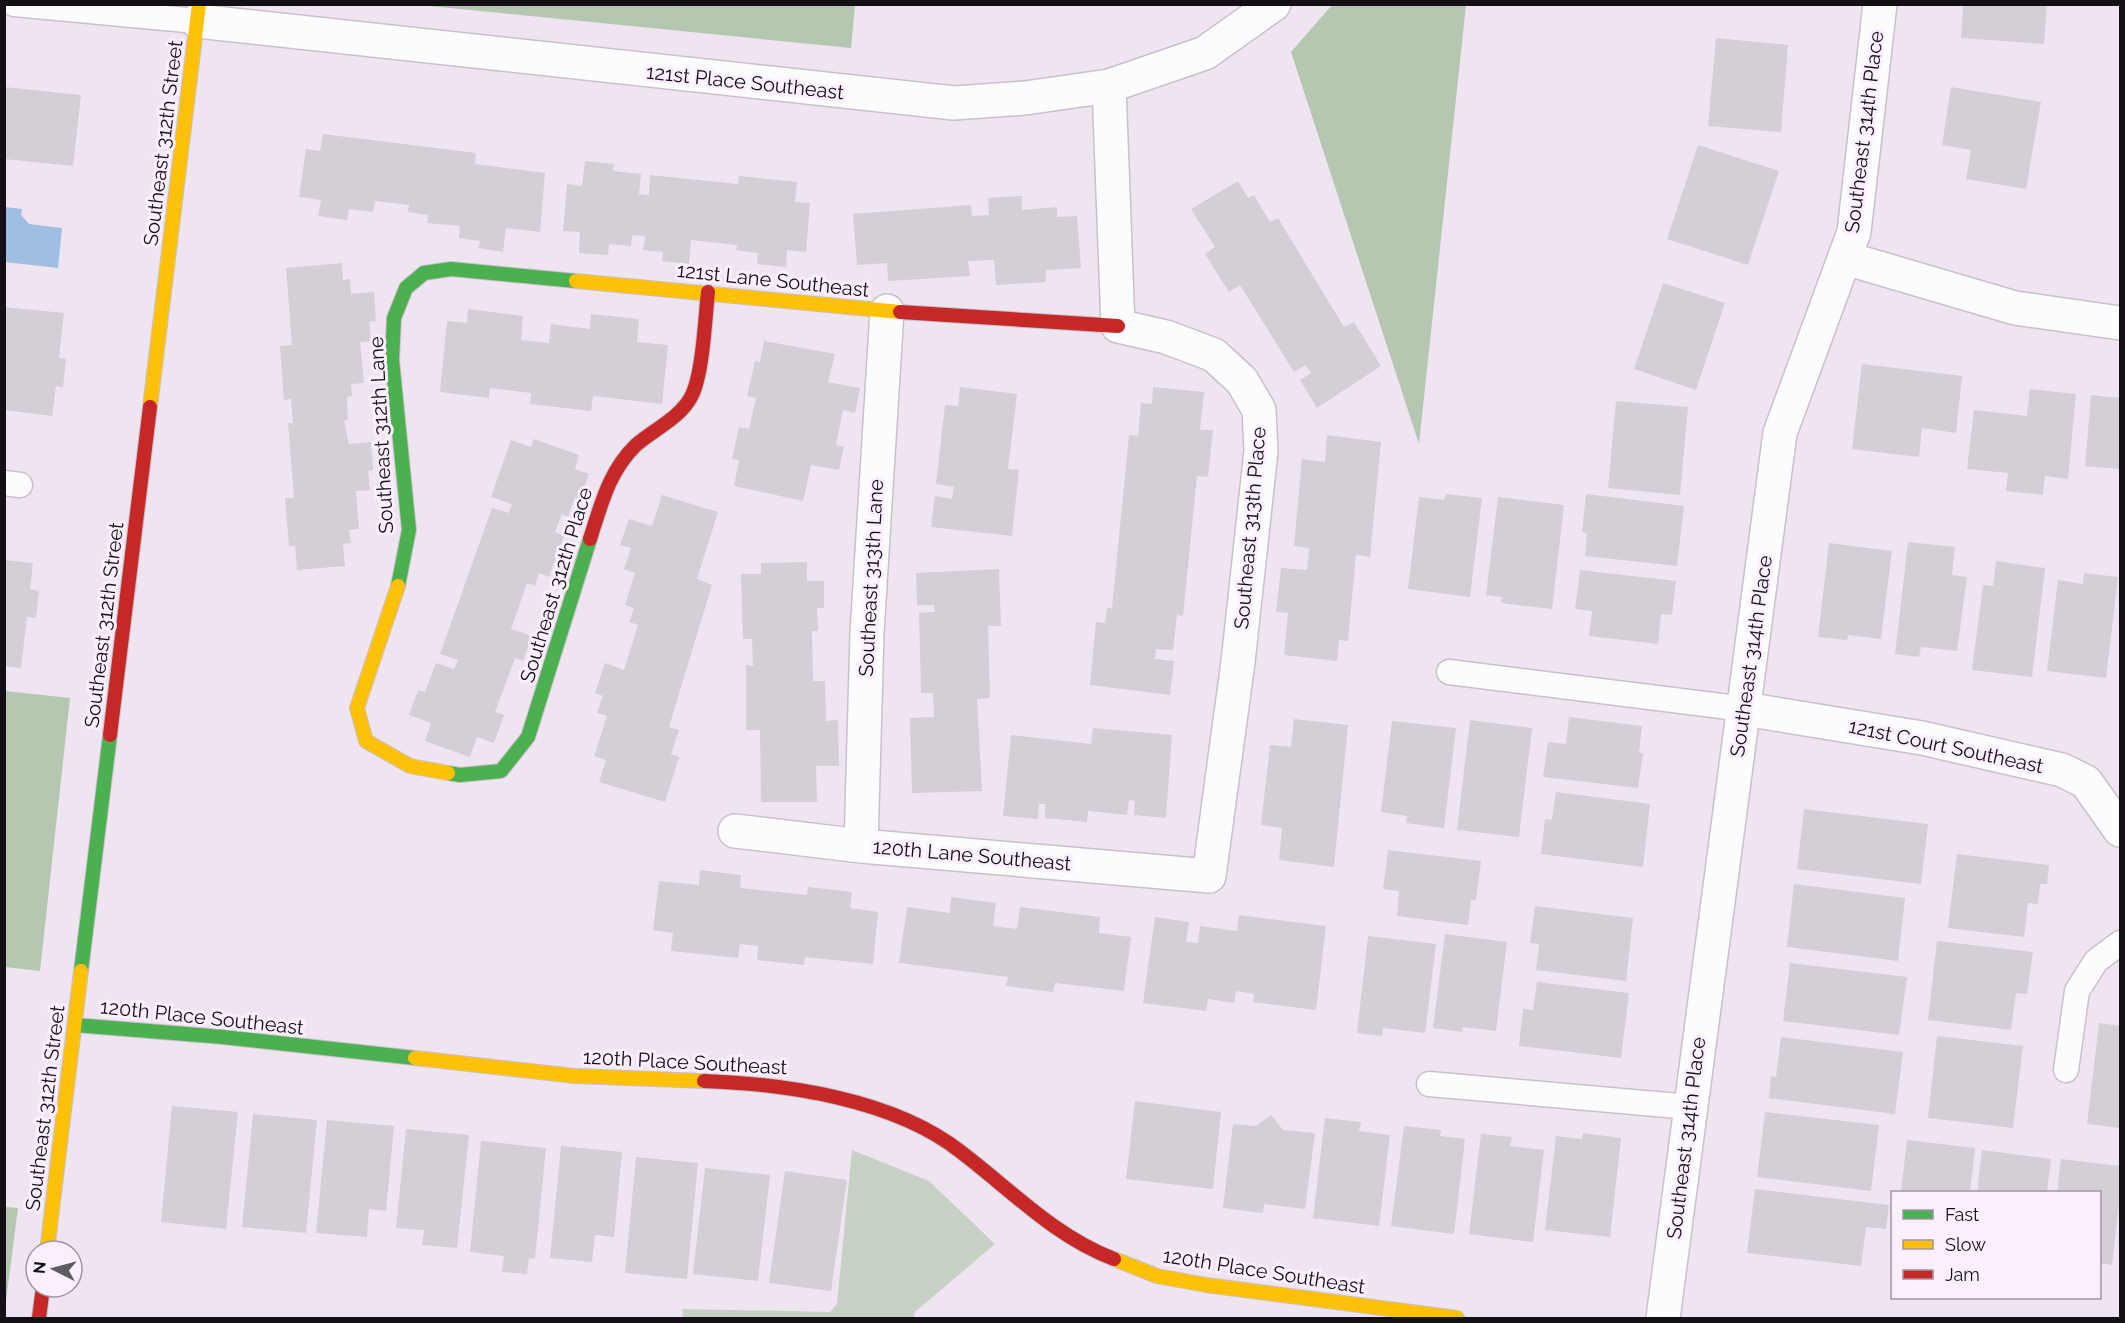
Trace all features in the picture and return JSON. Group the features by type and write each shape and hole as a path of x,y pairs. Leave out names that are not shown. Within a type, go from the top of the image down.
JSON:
{"street":[{"name":"121st Place Southeast","path":"198,13 913,100 954,103 1025,98 1109,86 1205,53 1274,4"},
{"name":"Southeast 314th Place","path":"1663,1318 1780,433 1854,232 1880,4"},
{"name":"Southeast 312th Street","path":"48,1239 198,13"},
{"path":"1109,86 1118,326"},
{"path":"1845,258 2014,308 2121,323"},
{"name":"121st Lane Southeast","path":"424,273 452,269 887,311 1118,326"},
{"name":"Southeast 312th Lane","path":"366,741 357,708 396,599 409,530 392,360 394,318 406,288 424,273"},
{"name":"Southeast 312th Place","path":"366,741 410,766 460,775 501,771 528,736 608,482 635,446 668,421 691,397 698,368 708,292"},
{"name":"Southeast 313th Lane","path":"861,846 867,633 887,311"},
{"name":"Southeast 313th Place","path":"1118,326 1166,338 1214,355 1242,381 1259,410 1261,451 1238,662 1209,876"},
{"name":"121st Court Southeast","path":"1744,709 1922,738 2062,770 2086,782 2121,830"},
{"name":"120th Lane Southeast","path":"735,831 861,846 1209,876"},
{"name":"120th Place Southeast","path":"75,1025 223,1037 575,1076 734,1082 800,1089 859,1103 908,1121 959,1150 1062,1233 1093,1251 1157,1275 1206,1285 1457,1318"},
{"path":"39,1318 41,1299"}],"lane":[{"path":"14,4 198,13"},
{"path":"1449,672 1744,709"},
{"path":"2066,1070 2077,991 2096,961 2121,943"},
{"path":"1429,1084 1690,1107"}],"shaded area":[{"path":"852,1150 929,1181 995,1244 915,1312 914,1318 683,1318 682,1309 830,1312 837,1304"}],"green space":[{"path":"855,4 851,48 419,5"},
{"path":"1332,5 1466,5 1419,444 1291,52"},
{"path":"5,691 70,698 40,971 5,967"},
{"path":"4,1207 18,1208 5,1309"}],"water":[{"path":"5,207 22,209 21,215 29,224 62,228 58,268 5,262"}],"building":[{"path":"1963,4 2047,4 2044,44 1961,38"},
{"path":"1716,38 1788,45 1781,132 1708,126"},
{"path":"4,87 81,95 73,166 4,159"},
{"path":"1951,87 2041,102 2026,189 1966,179 1971,150 1942,145"},
{"path":"323,134 476,153 475,164 545,173 540,232 506,228 503,252 478,248 480,241 459,238 460,226 427,223 428,215 408,212 409,205 375,201 373,212 349,209 347,220 318,216 321,200 299,197 306,149 320,151"},
{"path":"1698,145 1779,171 1748,265 1667,239"},
{"path":"585,161 614,164 613,171 641,174 639,194 649,195 650,175 738,184 739,176 797,182 795,202 810,203 806,252 787,250 786,267 757,264 758,253 736,250 737,245 691,240 689,264 662,261 663,252 643,250 645,236 632,235 631,246 609,244 608,255 579,253 580,232 563,231 567,184 582,186"},
{"path":"1238,181 1248,198 1254,195 1270,222 1278,218 1344,327 1354,322 1381,366 1317,408 1300,380 1311,373 1306,365 1294,372 1240,285 1229,292 1205,254 1215,247 1191,209"},
{"path":"1022,196 1022,210 1057,207 1057,217 1077,216 1081,268 1046,270 1046,282 996,285 994,260 968,261 970,276 888,281 887,263 857,265 853,214 971,205 972,216 989,215 988,198"},
{"path":"342,263 343,280 350,279 351,294 374,292 376,321 369,322 371,341 360,342 364,383 351,384 352,396 347,397 348,419 344,421 349,444 371,442 373,470 368,471 370,490 356,491 359,529 349,530 351,543 343,544 345,566 297,570 295,546 289,546 285,498 294,498 288,423 293,423 291,398 284,401 280,346 292,345 286,268"},
{"path":"1663,283 1725,303 1696,390 1634,369"},
{"path":"4,307 64,313 59,358 66,359 63,387 56,386 52,416 4,410"},
{"path":"468,309 523,316 521,340 549,343 551,324 590,329 591,314 639,319 637,342 668,345 662,404 593,396 591,411 530,404 531,393 490,388 489,398 440,392 447,321 467,323"},
{"path":"764,341 835,354 828,382 860,388 855,413 843,410 836,445 844,447 839,470 811,465 803,501 734,486 739,460 732,459 739,427 749,429 756,398 747,396 755,361 760,362"},
{"path":"1862,364 1962,376 1956,433 1922,428 1919,457 1852,449"},
{"path":"960,387 1017,394 1008,469 1019,470 1012,536 931,527 935,496 952,499 954,487 936,484 945,405 958,406"},
{"path":"1153,387 1204,392 1200,430 1213,430 1208,477 1197,476 1183,616 1177,615 1173,650 1156,649 1155,659 1174,661 1170,695 1090,685 1096,622 1105,623 1107,608 1112,608 1129,435 1138,436 1141,403 1152,404"},
{"path":"2030,389 2076,394 2068,479 2045,476 2043,495 2006,491 2008,473 1967,469 1974,410 2027,416"},
{"path":"2091,395 2120,398 2120,469 2085,466"},
{"path":"1616,401 1688,407 1680,495 1608,488"},
{"path":"1327,435 1381,442 1370,557 1356,555 1348,641 1339,640 1337,661 1284,655 1288,613 1276,612 1281,568 1307,570 1309,548 1294,546 1302,459 1325,462"},
{"path":"534,439 579,455 575,469 589,474 580,499 575,497 568,517 562,514 555,532 564,536 549,577 539,573 535,586 527,583 511,629 532,636 523,661 515,658 495,712 504,715 494,743 477,737 470,757 425,741 431,723 409,715 418,690 425,692 436,663 454,669 458,660 440,654 492,508 509,513 512,504 491,497 511,440 531,447"},
{"path":"1446,494 1482,498 1470,597 1408,589 1419,497 1444,500"},
{"path":"1586,494 1684,506 1677,566 1585,556 1587,533 1582,532"},
{"path":"662,495 718,512 697,579 712,585 669,727 679,730 671,754 679,757 665,802 599,782 606,760 594,756 607,716 597,713 603,696 595,693 605,663 624,670 638,625 629,622 634,608 625,605 635,573 624,569 631,548 620,545 629,519 652,526"},
{"path":"1498,497 1564,505 1552,609 1501,603 1502,597 1486,595"},
{"path":"1908,542 1955,547 1952,575 1967,577 1957,651 1921,647 1919,657 1895,654"},
{"path":"1829,543 1892,551 1881,639 1848,635 1847,640 1818,637"},
{"path":"4,560 33,563 30,589 39,591 36,618 27,617 21,668 4,666"},
{"path":"1996,561 2045,568 2032,677 1972,670 1983,585 1993,586"},
{"path":"807,562 807,581 824,581 824,608 817,608 818,631 812,631 813,681 825,681 826,721 838,720 839,766 816,766 817,802 761,802 760,730 746,730 746,665 753,666 752,639 743,639 741,574 761,574 761,563"},
{"path":"999,569 1001,626 988,626 990,698 977,699 982,791 912,793 910,718 934,717 933,693 921,693 919,613 935,612 934,605 917,605 916,573"},
{"path":"1580,570 1676,581 1672,615 1661,614 1658,644 1589,636 1592,611 1575,609"},
{"path":"2084,573 2118,577 2106,678 2047,671 2058,580 2083,584"},
{"path":"1569,717 1642,726 1639,753 1643,753 1638,788 1543,777 1548,742 1566,744"},
{"path":"1294,719 1348,725 1334,867 1279,860 1282,828 1261,825 1270,745 1291,747"},
{"path":"1470,720 1532,728 1519,837 1457,830"},
{"path":"1392,721 1456,728 1444,828 1406,823 1407,816 1381,812"},
{"path":"1093,728 1172,735 1166,818 1134,815 1135,801 1129,800 1127,815 1088,811 1087,822 1045,818 1045,804 1039,804 1038,819 1003,816 1011,735 1091,744"},
{"path":"1556,792 1650,804 1643,867 1541,854 1545,819 1552,820"},
{"path":"1804,809 1928,824 1921,884 1797,869"},
{"path":"1388,850 1481,861 1476,900 1471,900 1468,925 1397,916 1399,891 1383,889"},
{"path":"1957,854 2049,865 2047,884 2040,884 2038,904 2028,903 2024,937 1948,928"},
{"path":"700,870 741,875 740,888 807,895 808,887 852,892 850,908 878,912 873,964 805,957 804,965 757,960 758,946 740,944 738,958 671,951 673,933 653,930 659,881 699,885"},
{"path":"1794,884 1905,898 1898,961 1787,947"},
{"path":"951,897 996,903 993,926 1017,929 1020,907 1100,917 1099,933 1131,937 1124,991 1055,983 1053,992 1006,986 1008,977 899,963 907,907 950,913"},
{"path":"1535,906 1633,918 1626,981 1536,970 1539,944 1530,943"},
{"path":"1239,915 1326,926 1316,1010 1253,1002 1254,994 1236,991 1234,1003 1208,999 1206,1011 1143,1003 1155,917 1189,922 1186,942 1198,943 1200,926 1237,931"},
{"path":"1445,934 1507,942 1496,1031 1463,1027 1462,1032 1433,1028"},
{"path":"1368,936 1436,944 1425,1033 1383,1028 1382,1036 1357,1033"},
{"path":"1937,941 2033,952 2027,994 2016,993 2011,1030 1928,1020"},
{"path":"1790,963 1907,977 1899,1035 1783,1021"},
{"path":"1537,982 1629,993 1621,1058 1519,1046 1523,1009 1533,1010"},
{"path":"2099,1023 2120,1026 2120,1128 2087,1124"},
{"path":"1937,1036 2023,1046 2013,1128 1928,1118"},
{"path":"1781,1037 1903,1052 1895,1114 1769,1098 1771,1076 1776,1077"},
{"path":"1135,1101 1221,1112 1213,1189 1126,1179"},
{"path":"172,1106 238,1112 226,1229 161,1222"},
{"path":"1765,1112 1879,1125 1871,1191 1757,1177"},
{"path":"253,1114 317,1120 306,1233 242,1227"},
{"path":"1271,1115 1283,1130 1315,1133 1305,1209 1264,1204 1263,1213 1223,1208 1233,1124 1256,1126"},
{"path":"1325,1118 1361,1122 1359,1131 1390,1135 1379,1226 1313,1218"},
{"path":"327,1120 394,1126 386,1211 369,1209 367,1237 316,1233"},
{"path":"1404,1126 1441,1130 1440,1136 1465,1139 1454,1234 1391,1226"},
{"path":"406,1129 469,1135 457,1248 422,1245 424,1230 396,1228"},
{"path":"1583,1133 1621,1138 1610,1237 1545,1230 1556,1136 1582,1139"},
{"path":"1481,1134 1512,1137 1510,1146 1544,1150 1533,1242 1469,1234"},
{"path":"1907,1140 1975,1148 1970,1191 1901,1191"},
{"path":"481,1141 546,1148 535,1259 529,1258 527,1274 502,1272 504,1256 470,1252"},
{"path":"561,1146 622,1152 614,1237 595,1235 592,1262 550,1258"},
{"path":"1982,1150 2051,1159 2047,1191 1977,1191"},
{"path":"636,1157 698,1163 687,1279 625,1273"},
{"path":"2061,1159 2120,1166 2120,1195 2112,1265 2101,1263 2101,1191 2057,1191"},
{"path":"705,1168 770,1175 758,1281 693,1274"},
{"path":"785,1171 847,1180 831,1291 769,1283"},
{"path":"1755,1189 1889,1205 1886,1229 1866,1227 1861,1266 1747,1253"}],"traffic: fast":[{"path":"398,586 409,530 392,360 394,318 406,288 424,273 451,269 576,281"},
{"path":"448,773 460,775 501,771 528,737 590,539"},
{"path":"81,971 110,735"},
{"path":"75,1025 223,1037 415,1058"}],"traffic: slow":[{"path":"150,407 199,4"},
{"path":"576,281 900,312"},
{"path":"398,586 357,708 366,741 410,766 448,773"},
{"path":"48,1239 81,971"},
{"path":"415,1058 575,1076 704,1081"},
{"path":"1114,1259 1157,1276 1206,1285 1457,1318"}],"traffic: jam":[{"path":"590,539 607,489 619,466 636,445 680,411 691,397 701,361 708,292"},
{"path":"900,312 1118,326"},
{"path":"110,735 150,407"},
{"path":"704,1081 804,1091 872,1107 904,1119 934,1134 961,1152 1052,1225 1092,1249 1114,1259"},
{"path":"39,1318 41,1299"}]}
